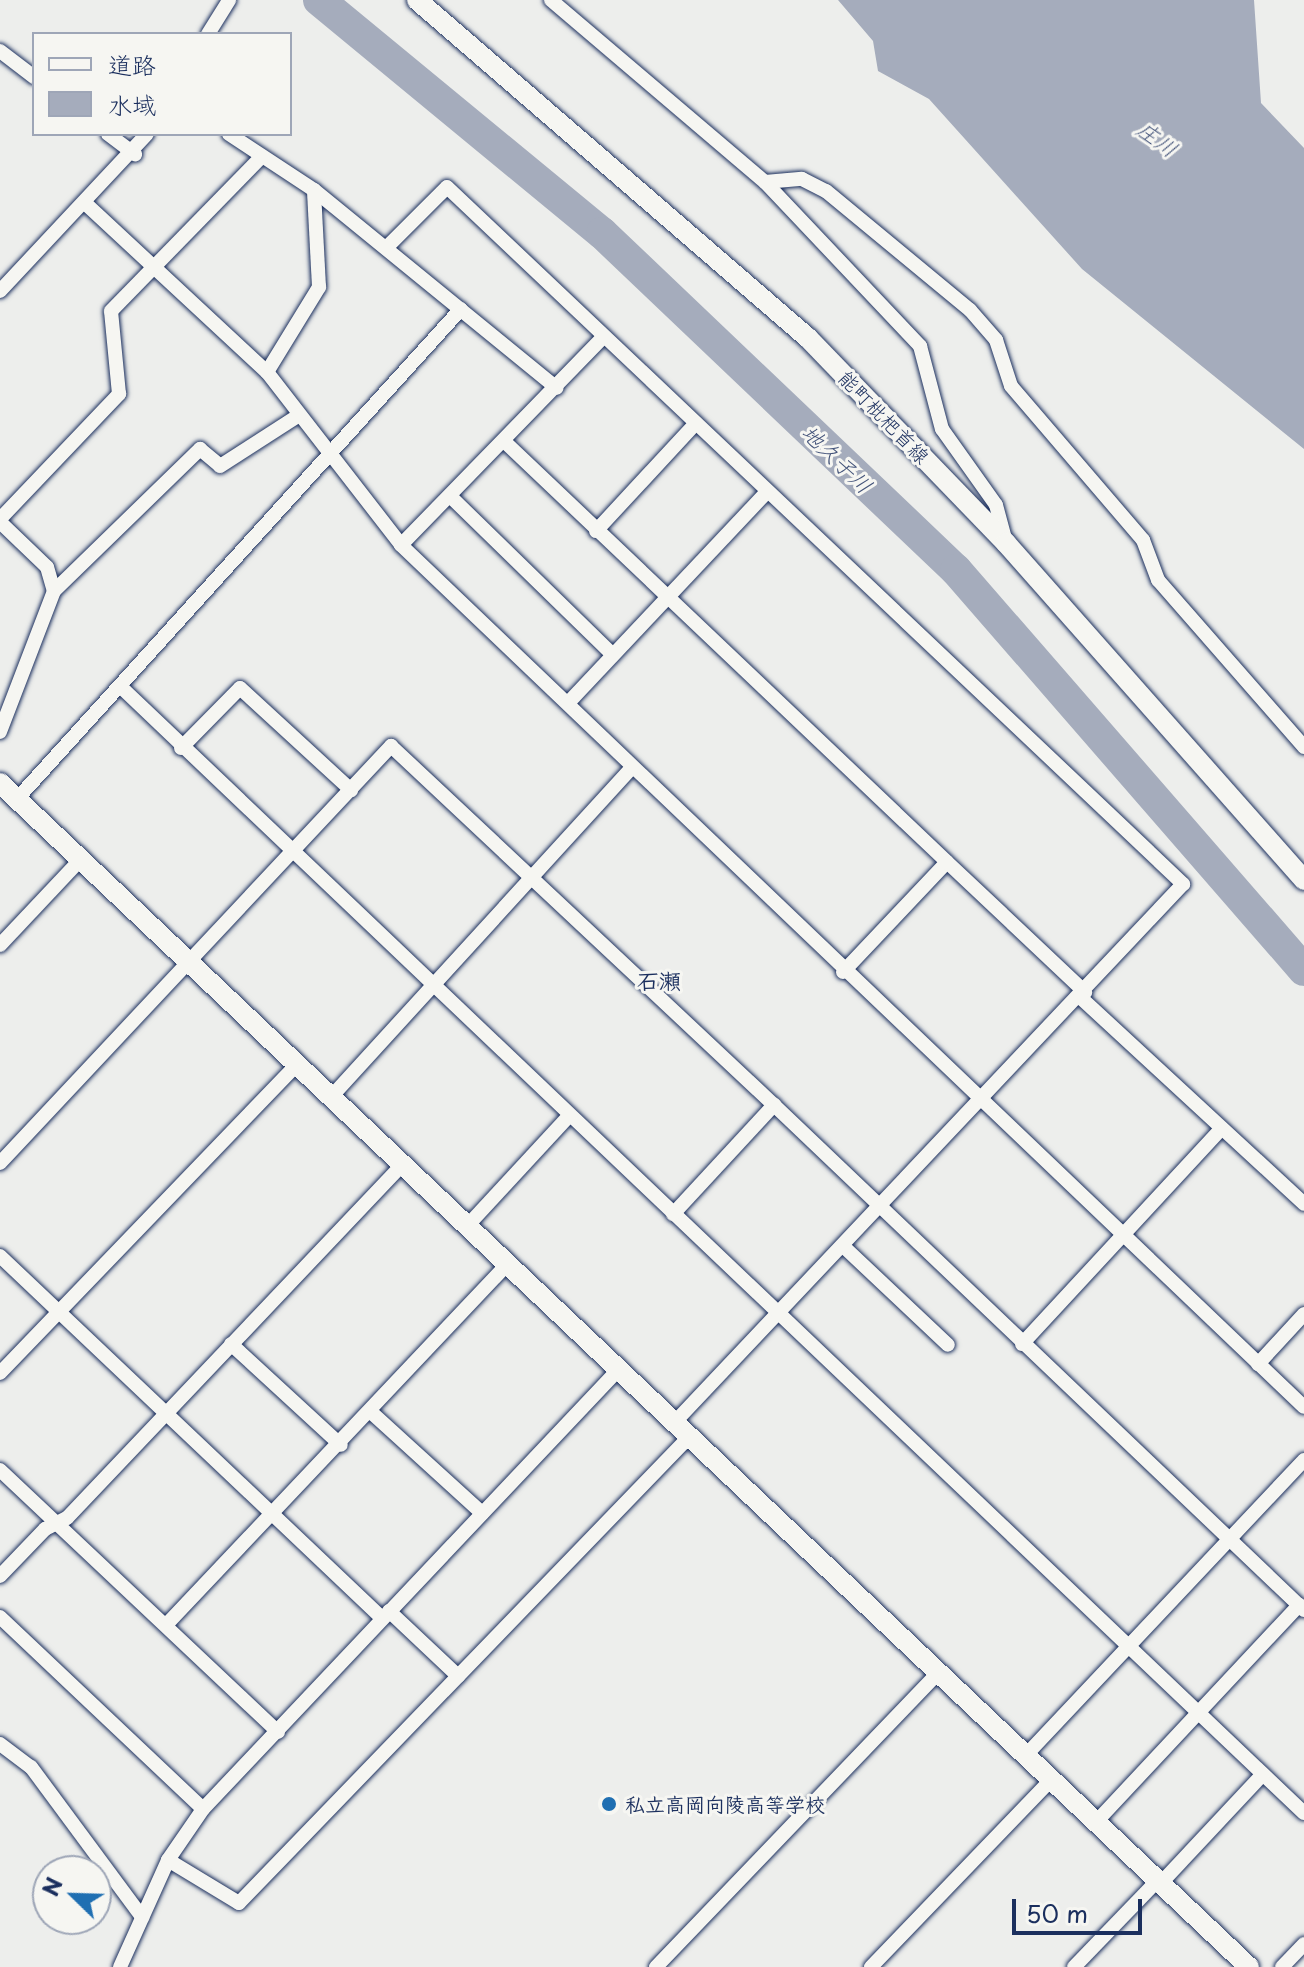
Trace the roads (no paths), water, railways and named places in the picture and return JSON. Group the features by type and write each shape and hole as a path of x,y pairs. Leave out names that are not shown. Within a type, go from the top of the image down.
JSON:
{"street":[{"path":"209,32 229,0"},
{"name":"能町枇杷首線","path":"417,0 808,338 1006,543 1304,880"},
{"path":"551,0 765,182 920,346 942,429 996,505 1006,543"},
{"path":"0,51 32,75"},
{"path":"111,136 135,154"},
{"path":"0,291 135,154 146,136"},
{"path":"232,136 314,190 557,388"},
{"path":"54,591 47,567 0,521 119,394 111,311 262,156"},
{"path":"765,182 802,179 826,191 970,310 996,340 1011,386 1143,540 1158,580 1304,747"},
{"path":"168,1860 239,1903 458,1676 682,1430 778,1316 1183,884 447,187 386,248"},
{"path":"267,372 319,287 314,190"},
{"path":"86,204 267,372 298,416 401,545 843,972 1304,1407"},
{"path":"17,799 461,309"},
{"path":"401,545 506,443 604,336"},
{"path":"0,732 54,591 200,449 220,466 298,416"},
{"path":"596,531 696,423"},
{"path":"506,443 1304,1204"},
{"path":"568,703 768,491"},
{"path":"451,497 613,655"},
{"path":"121,687 292,854 1304,1813"},
{"path":"181,748 240,688 351,790"},
{"path":"0,1163 391,746 774,1105 1302,1608 1097,1821"},
{"path":"332,1096 529,877 632,768"},
{"path":"0,783 1249,1967"},
{"path":"0,945 81,859"},
{"path":"843,972 947,862"},
{"path":"0,1373 297,1064"},
{"path":"673,1214 774,1105"},
{"path":"468,1225 569,1116"},
{"path":"1022,1344 1222,1128"},
{"path":"0,1576 57,1524 403,1164"},
{"path":"843,1246 948,1345"},
{"path":"0,1256 273,1517 458,1676"},
{"path":"167,1624 372,1413 508,1264"},
{"path":"1258,1364 1304,1314"},
{"path":"231,1344 341,1445"},
{"path":"120,1967 168,1860 203,1809 619,1369"},
{"path":"372,1413 482,1513"},
{"path":"1027,1754 1304,1460"},
{"path":"0,1470 167,1624 278,1732"},
{"path":"0,1617 203,1809"},
{"path":"656,1967 940,1671"},
{"path":"0,1744 31,1767 142,1917"},
{"path":"1074,1967 1263,1774"},
{"path":"880,1964 1052,1779"},
{"path":"1282,1967 1304,1944"}],"water":[{"name":"庄川","path":"838,0 1254,0 1261,103 1304,148 1304,449 1082,269 929,99 878,71 873,41"}],"waterway":[{"name":"地久子川","path":"319,0 602,233 956,570 1304,970"}],"place":[{"name":"私立高岡向陵高等学校","path":"609,1804"}],"district":[{"name":"石瀬","path":"659,980"}]}
